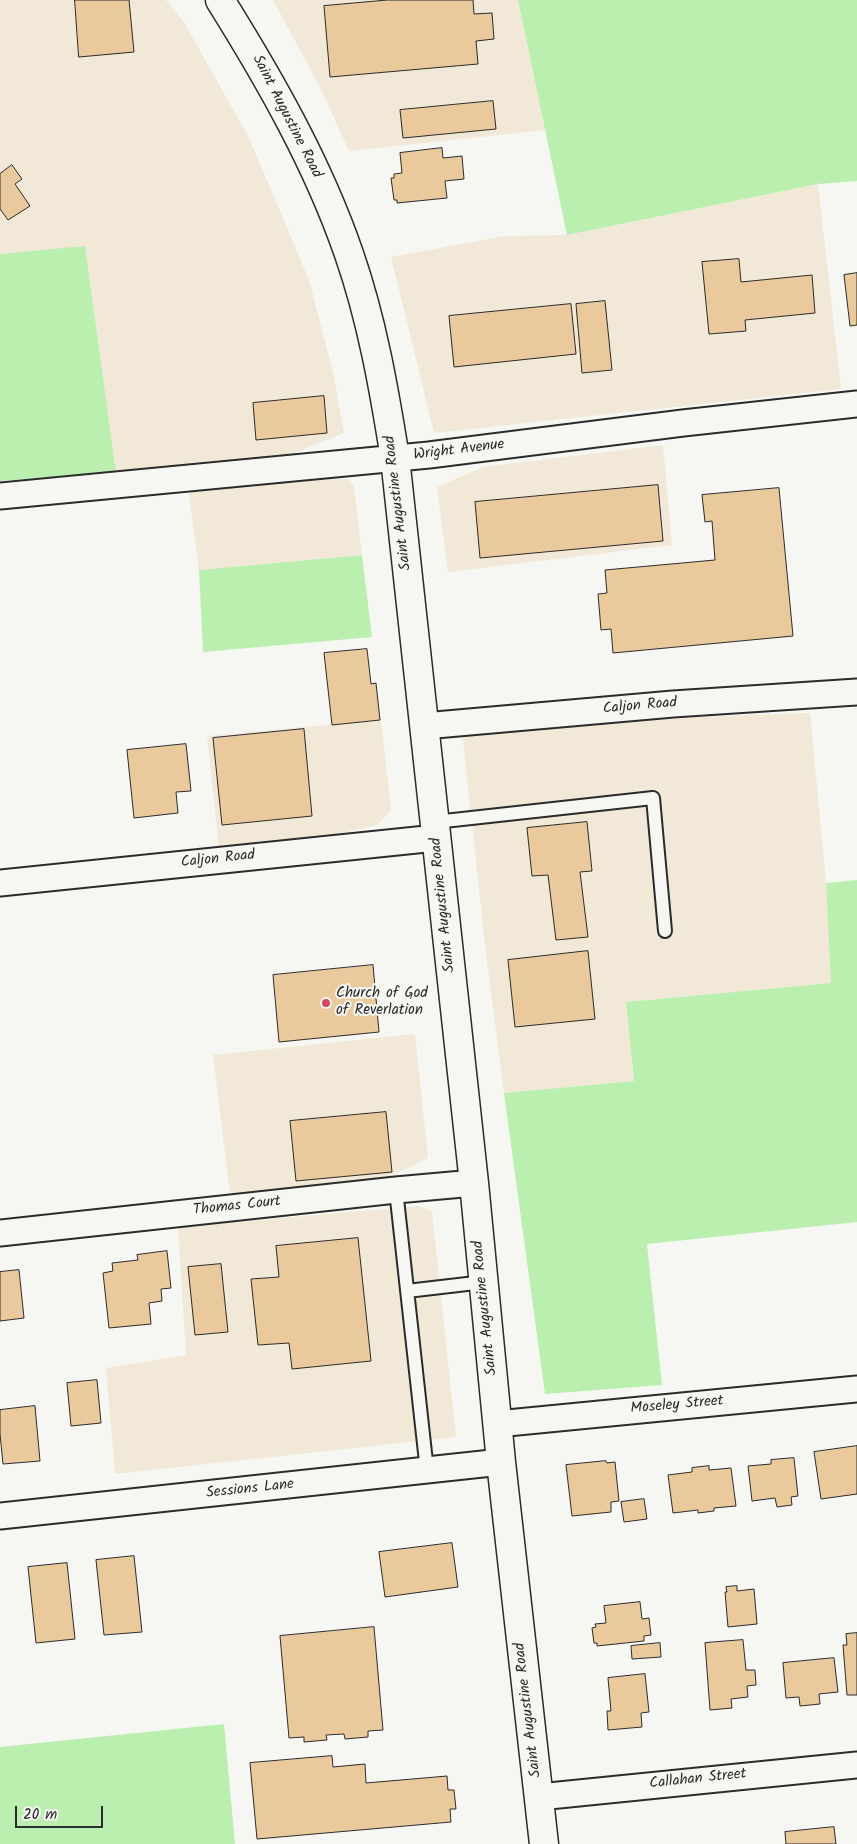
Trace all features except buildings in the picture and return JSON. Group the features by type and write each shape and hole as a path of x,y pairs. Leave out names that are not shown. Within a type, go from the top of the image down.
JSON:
{"main road":[{"name":"Saint Augustine Road","path":"220,0 260,64 313,166 349,254 370,324 386,404 395,458 436,830 474,1183 501,1462 544,1844"}],"street":[{"name":"Wright Avenue","path":"0,496 395,458 857,404"},
{"name":"Caljon Road","path":"424,726 673,704 857,692"},
{"name":"Caljon Road","path":"0,883 436,830"},
{"name":"Thomas Court","path":"0,1233 474,1183"},
{"name":"Moseley Street","path":"497,1424 857,1389"},
{"name":"Sessions Lane","path":"0,1516 501,1462"},
{"name":"Callahan Street","path":"539,1797 857,1764"}],"lane":[{"path":"436,830 653,798 665,931"},
{"path":"396,1190 427,1471"},
{"path":"407,1291 484,1282"}],"shaded area":[{"path":"0,0 166,0 185,24 249,138 309,280 333,372 344,433 285,457 116,472 85,247 0,254"},
{"path":"273,0 518,0 545,130 349,151 322,91"},
{"path":"818,184 841,389 434,433 391,257 504,236 567,235"},
{"path":"663,445 672,545 448,572 437,487 483,467"},
{"path":"319,477 347,479 354,486 362,555 199,570 188,487"},
{"path":"810,713 826,883 832,983 626,1002 634,1081 504,1093 486,954 462,731 578,721"},
{"path":"381,720 391,810 377,825 329,836 219,849 207,736"},
{"path":"415,1034 428,1158 389,1177 230,1194 213,1055"},
{"path":"420,1206 432,1212 456,1437 115,1474 106,1368 186,1355 178,1227"}],"green space":[{"path":"518,0 857,0 857,181 818,184 567,235"},
{"path":"85,246 116,472 0,481 0,254"},
{"path":"362,555 372,637 203,652 199,570"},
{"path":"857,880 857,1222 647,1244 662,1385 545,1394 504,1093 634,1081 626,1002 831,983 826,883"},
{"path":"224,1724 235,1844 0,1844 0,1747"}],"place":[{"name":"Church of God of Reverlation","path":"326,1003"}]}
